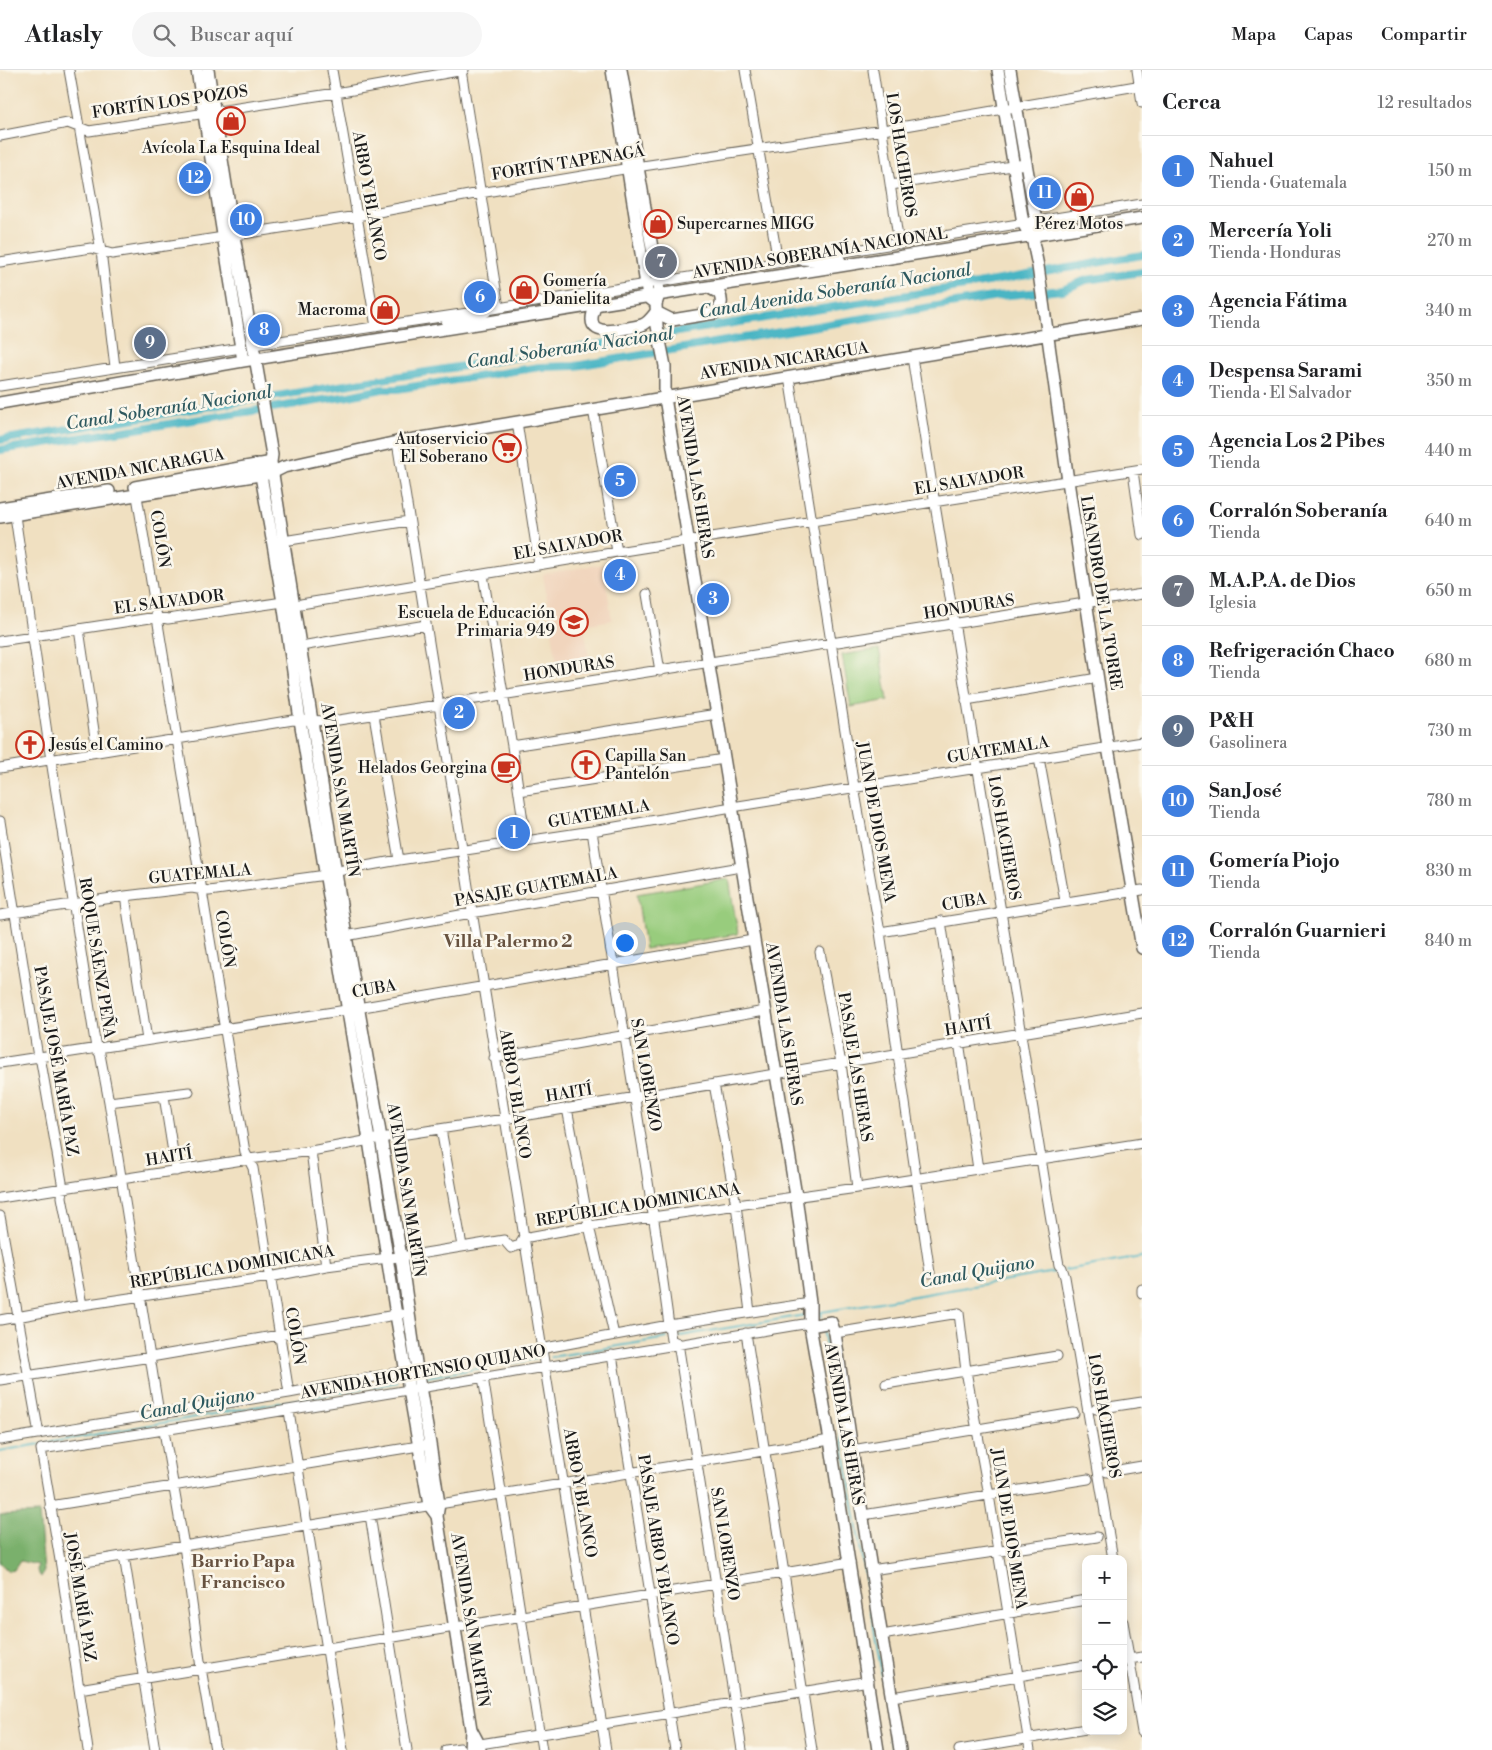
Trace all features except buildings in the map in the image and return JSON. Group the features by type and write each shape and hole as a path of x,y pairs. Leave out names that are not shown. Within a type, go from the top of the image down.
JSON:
{"main road":[{"name":"AVENIDA SAN MARTÍN","path":"196,70 210,112"},
{"name":"AVENIDA SAN MARTÍN","path":"208,70 210,112 229,236 243,361"},
{"name":"AVENIDA LAS HERAS","path":"612,70 632,168 652,283 657,326 665,366 665,398 796,1196 810,1303 810,1326 850,1562 878,1750"},
{"name":"AVENIDA LAS HERAS","path":"621,70 632,168"},
{"name":"LISANDRO DE LA TORRE","path":"998,70 1025,164 1036,221 1032,237"},
{"name":"LISANDRO DE LA TORRE","path":"1010,70 1013,166 1023,223 1032,237 1038,266 1046,334 1108,747 1138,890 1142,948"},
{"name":"AVENIDA SOBERANÍA NACIONAL","path":"0,403 243,361 596,305 655,302 708,287 1142,218"},
{"name":"AVENIDA SAN MARTÍN","path":"229,236 253,346 272,455 266,468 277,542 295,647 313,722 331,873 341,937 353,1008 381,1138 401,1258 408,1313 412,1370 471,1729 471,1748"},
{"path":"800,259 864,262"},
{"path":"596,305 592,314 592,322 596,328 602,331 642,325 648,322 655,302 672,320 715,313 720,309 721,298 719,293 708,287"},
{"path":"418,334 486,310"},
{"name":"AVENIDA NICARAGUA","path":"0,517 15,511 266,468 284,468 397,442 1142,319"},
{"name":"AVENIDA SOBERANÍA NACIONAL","path":"241,348 253,346"},
{"name":"AVENIDA NICARAGUA","path":"0,508 15,511"},
{"name":"AVENIDA SAN MARTÍN","path":"295,647 300,720 331,873"},
{"name":"AVENIDA SAN MARTÍN","path":"353,1008 369,1140 396,1315 412,1370"},
{"name":"AVENIDA LAS HERAS","path":"810,1326 831,1322 836,1334 852,1450 900,1750"}],"street":[{"path":"69,70 101,251 115,367"},
{"name":"ARBO Y BLANCO","path":"332,70 376,327"},
{"path":"462,70 499,308"},
{"name":"FORTÍN LOS POZOS","path":"0,136 68,123 89,130 336,92 462,70"},
{"path":"745,70 778,262"},
{"name":"LOS HACHEROS","path":"873,70 899,244"},
{"path":"1137,70 1142,103"},
{"name":"FORTÍN TAPENAGÁ","path":"0,262 91,248 112,254 229,236 357,216 480,193 632,168 883,130 1140,85"},
{"path":"891,185 1025,164"},
{"name":"AVENIDA SOBERANÍA NACIONAL","path":"253,346 1142,204"},
{"name":"AVENIDA SOBERANÍA NACIONAL","path":"0,386 241,348"},
{"name":"LOS HACHEROS","path":"912,357 1020,1033 1061,1266 1065,1277 1112,1555"},
{"name":"JUAN DE DIOS MENA","path":"789,377 854,788 880,932 930,1273"},
{"path":"593,409 617,552"},
{"path":"517,422 539,564"},
{"name":"ARBO Y BLANCO","path":"397,442 540,1348 606,1750"},
{"path":"1137,470 1142,535"},
{"name":"EL SALVADOR","path":"0,641 157,617 168,619 419,585 688,540 1137,470"},
{"name":"COLÓN","path":"136,491 244,1152 253,1168 289,1393"},
{"name":"ROQUE SÁENZ PEÑA","path":"15,511 32,636 96,1048 100,1054 109,1102 159,1413"},
{"path":"277,542 409,521"},
{"path":"483,575 526,842"},
{"path":"647,594 660,671"},
{"name":"HONDURAS","path":"0,768 300,720 313,722 332,721 438,706 1142,594"},
{"path":"295,647 426,625"},
{"path":"78,629 97,751"},
{"path":"966,700 1098,678"},
{"path":"512,746 717,714"},
{"path":"374,715 399,860"},
{"name":"GUATEMALA","path":"0,914 126,896 192,888 209,890 331,873 399,860 526,842 732,807 1142,742"},
{"path":"1039,758 1065,901"},
{"path":"519,791 724,759"},
{"name":"PASAJE JOSÉ MARÍA PAZ","path":"0,821 38,1057 41,1062 63,1188 62,1197 82,1305"},
{"name":"SAN LORENZO","path":"592,831 655,1217 672,1335 696,1461 742,1750"},
{"name":"PASAJE GUATEMALA","path":"341,937 742,867"},
{"name":"CUBA","path":"880,932 1138,890"},
{"path":"126,896 147,1040"},
{"path":"941,921 978,1169"},
{"name":"CUBA","path":"0,1063 353,1008 753,940"},
{"name":"PASAJE LAS HERAS","path":"820,952 841,1063 857,1188"},
{"path":"494,1058 765,1012"},
{"name":"HAITÍ","path":"0,1198 311,1151 1142,1013"},
{"path":"714,1084 736,1205 750,1312"},
{"path":"109,1102 189,1092"},
{"path":"164,1096 176,1171"},
{"path":"567,1108 589,1226 614,1336"},
{"path":"441,1129 462,1246"},
{"name":"REPÚBLICA DOMINICANA","path":"0,1320 82,1305 270,1277 326,1266 401,1258 504,1240 511,1248 520,1245 523,1238 589,1226 857,1188 1142,1143"},
{"path":"311,1151 326,1266"},
{"path":"0,1216 3,1259 18,1317 27,1376 39,1434"},
{"name":"AVENIDA HORTENSIO QUIJANO","path":"40,1449 289,1411 612,1355 750,1312 810,1303"},
{"path":"0,1380 151,1357 408,1313"},
{"name":"JUAN DE DIOS MENA","path":"836,1334 959,1313 966,1371 978,1429 1030,1750"},
{"name":"AVENIDA HORTENSIO QUIJANO","path":"540,1348 614,1336 746,1333 804,1324 810,1326"},
{"path":"746,1333 812,1750"},
{"name":"PASAJE ARBO Y BLANCO","path":"612,1355 675,1750"},
{"path":"886,1384 1057,1356"},
{"name":"AVENIDA HORTENSIO QUIJANO","path":"0,1440 289,1393 412,1370"},
{"path":"483,1377 542,1750"},
{"path":"1096,1409 1142,1402"},
{"path":"289,1411 343,1750"},
{"path":"852,1450 1074,1414"},
{"path":"164,1431 184,1546 201,1668 216,1750"},
{"path":"61,1566 830,1440"},
{"path":"50,1506 425,1445"},
{"name":"JOSÉ MARÍA PAZ","path":"40,1449 61,1566 88,1750"},
{"path":"1107,1472 1142,1466"},
{"path":"863,1515 1088,1479"},
{"path":"370,1515 407,1750"},
{"path":"871,1570 1097,1537"},
{"path":"124,1556 154,1750"},
{"path":"79,1688 850,1562"},
{"path":"882,1635 1082,1601"},
{"path":"1127,1659 1142,1656"},
{"path":"1127,1664 1142,1732"},
{"path":"892,1697 1082,1666"},
{"path":"446,1750 471,1748 602,1724 869,1681"},
{"path":"959,1750 1082,1730"}],"shaded area":[{"name":"Escuela de Educación Primaria 949","path":"603,564 612,620 584,625 591,672 559,677 543,574"}],"green space":[{"path":"879,649 888,700 851,707 842,655"},
{"path":"729,879 738,934 645,949 637,894"},
{"path":"39,1513 44,1571 41,1577 37,1571 38,1565 20,1561 14,1570 8,1571 0,1563 0,1515"}],"waterway":[{"name":"Canal Avenida Soberanía Nacional","path":"0,440 965,286 1142,255"},
{"name":"Canal Soberanía Nacional","path":"0,450 349,396 382,389 397,389 540,367 575,366 998,296 1063,290 1086,280 1142,272"},
{"name":"Canal Quijano","path":"1065,1270 1142,1257"},
{"name":"Canal Quijano","path":"816,1313 1060,1271"},
{"name":"Canal Quijano","path":"821,1312 822,1318"},
{"name":"Canal Quijano","path":"674,1337 805,1315"},
{"path":"823,1328 885,1693"},
{"name":"Canal Quijano","path":"551,1357 667,1338"},
{"name":"Canal Quijano","path":"426,1377 536,1359"},
{"name":"Canal Quijano","path":"0,1451 398,1382"},
{"path":"884,1700 892,1750"}],"place":[{"name":"Avícola La Esquina Ideal","path":"231,121"},
{"name":"Corralón Guarnieri","path":"195,178"},
{"name":"Gomería Piojo","path":"1045,193"},
{"name":"Pérez Motos","path":"1079,197"},
{"name":"San José","path":"246,220"},
{"name":"Supercarnes MIGG","path":"658,224"},
{"name":"M.A.P.A. de Dios","path":"661,262"},
{"name":"Gomería Danielita","path":"524,290"},
{"name":"Corralón Soberanía","path":"480,297"},
{"name":"Macroma","path":"385,310"},
{"name":"Refrigeración Chaco","path":"264,330"},
{"name":"P&H","path":"150,343"},
{"name":"Autoservicio El Soberano","path":"507,448"},
{"name":"Agencia Los 2 Pibes","path":"620,481"},
{"name":"Despensa Sarami","path":"620,575"},
{"name":"Agencia Fátima","path":"713,599"},
{"name":"Escuela de Educación Primaria 949","path":"574,622"},
{"name":"Mercería Yoli","path":"459,713"},
{"name":"Jesús el Camino","path":"30,745"},
{"name":"Capilla San Pantelón","path":"586,765"},
{"name":"Helados Georgina","path":"506,768"},
{"name":"Nahuel","path":"514,833"}],"district":[{"name":"Villa Palermo 2","path":"508,941"},
{"name":"Barrio Papa Francisco","path":"243,1571"}]}
